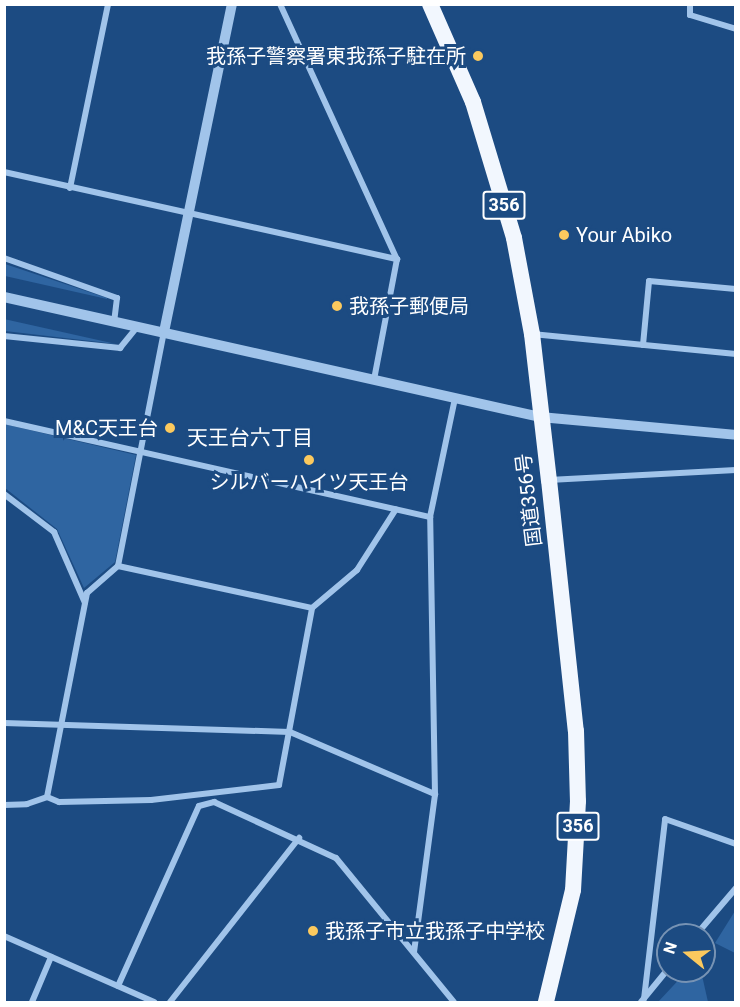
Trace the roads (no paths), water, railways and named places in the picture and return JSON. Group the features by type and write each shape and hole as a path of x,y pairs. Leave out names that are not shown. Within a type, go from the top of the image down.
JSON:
{"highway":[{"name":"国道356号","path":"430,4 473,102 514,238 532,334 549,480 576,731 578,801 573,890 546,1002"}],"street":[{"path":"70,188 108,4"},
{"path":"47,797 59,726 87,593 118,566 232,4"},
{"path":"280,4 397,259 374,380"},
{"path":"690,4 690,15 735,29"},
{"path":"4,172 397,259"},
{"path":"4,258 117,298 114,321"},
{"path":"643,345 649,281 735,289"},
{"path":"4,297 540,417 735,435"},
{"path":"4,336 120,348 138,327"},
{"path":"532,334 735,354"},
{"path":"414,952 435,794 430,517 455,398"},
{"path":"4,421 430,517"},
{"path":"549,480 735,470"},
{"path":"4,494 54,532 85,603"},
{"path":"4,805 27,804 47,797 59,802 151,800 279,785 312,608 357,570 396,509"},
{"path":"118,566 312,608"},
{"path":"4,723 290,732 435,794"},
{"path":"118,986 199,806 224,803 336,858 350,872 454,1002"},
{"path":"642,1001 665,819 735,844"},
{"path":"170,1002 299,838"},
{"path":"706,923 735,888"},
{"path":"4,936 154,1002"},
{"path":"32,1002 51,957"},
{"path":"642,1001 657,983"}],"place":[{"name":"我孫子警察署東我孫子駐在所","path":"478,56"},
{"name":"Your Abiko","path":"564,235"},
{"name":"我孫子郵便局","path":"337,306"},
{"name":"M&C天王台","path":"170,428"},
{"name":"シルバーハイツ天王台","path":"309,460"},
{"name":"我孫子市立我孫子中学校","path":"313,931"}],"district":[{"name":"天王台六丁目","path":"250,438"}]}
